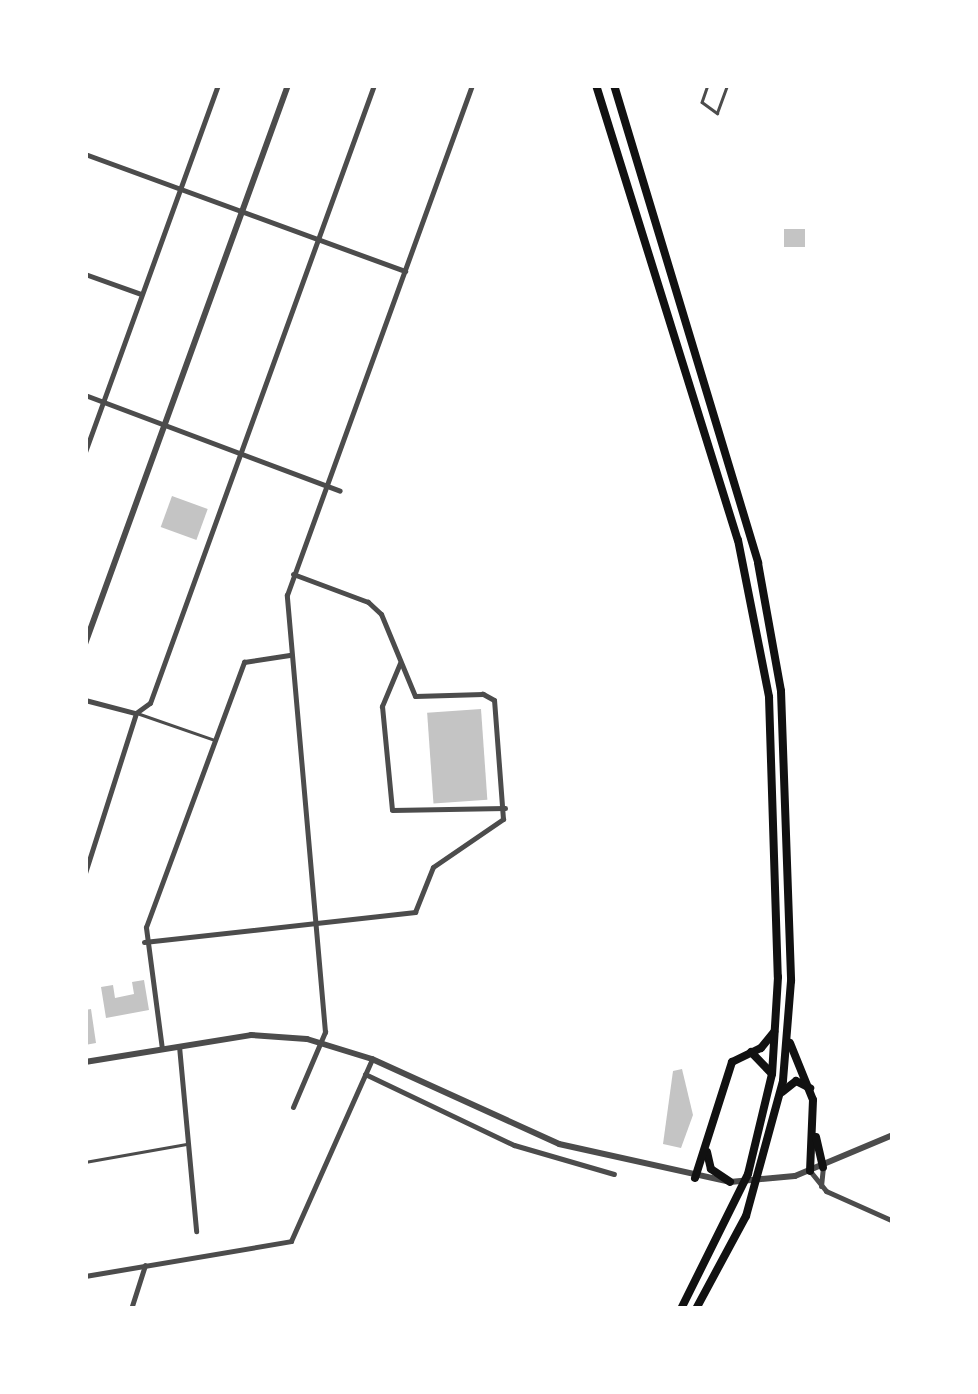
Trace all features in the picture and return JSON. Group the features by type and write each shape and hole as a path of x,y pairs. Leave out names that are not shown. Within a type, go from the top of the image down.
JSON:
{"main road":[{"path":"596,85 758,618 771,729 776,1028 772,1074 748,1174 681,1309"},
{"path":"614,85 774,638 785,762 788,1038 782,1092 746,1216 696,1309"},
{"path":"695,1178 732,1062 752,1052 776,1028"},
{"path":"788,1038 810,1088 814,1129 824,1167"},
{"path":"752,1052 772,1074"},
{"path":"782,1092 796,1081 810,1088"},
{"path":"810,1171 814,1129"},
{"path":"706,1150 712,1168 730,1182"}],"street":[{"path":"85,452 218,85"},
{"path":"85,644 288,85"},
{"path":"85,873 136,713 150,703 374,85"},
{"path":"292,1107 324,1042 286,600 472,85"},
{"path":"85,154 405,272"},
{"path":"85,274 141,294"},
{"path":"85,396 340,491"},
{"path":"144,942 315,927 416,912 433,867 496,830 505,808 494,700 483,694 423,700 411,690 381,614 368,602 293,574"},
{"path":"162,1050 144,942 244,662 289,655"},
{"path":"400,663 382,706 392,810 505,808"},
{"path":"85,700 136,713"},
{"path":"85,1062 251,1035 324,1042 372,1059 526,1132 695,1178 730,1182 776,1180 824,1167 893,1135"},
{"path":"179,1046 196,1231"},
{"path":"85,1276 291,1241 372,1059"},
{"path":"365,1074 514,1145 614,1174"},
{"path":"820,1186 824,1167"},
{"path":"810,1171 820,1186 893,1221"},
{"path":"132,1309 145,1265"}],"lane":[{"path":"708,85 702,102 716,113 726,85"},
{"path":"136,713 215,740"},
{"path":"85,1162 188,1144"}],"building":[{"path":"784,229 805,229 805,247 784,247"},
{"path":"172,496 208,509 196,540 161,527"},
{"path":"481,709 487,800 433,804 427,713"},
{"path":"144,980 149,1010 106,1018 101,987 113,985 115,998 134,994 132,982"},
{"path":"91,1009 96,1043 85,1045 85,1010"},
{"path":"682,1069 693,1115 681,1148 663,1144 673,1071"}]}
